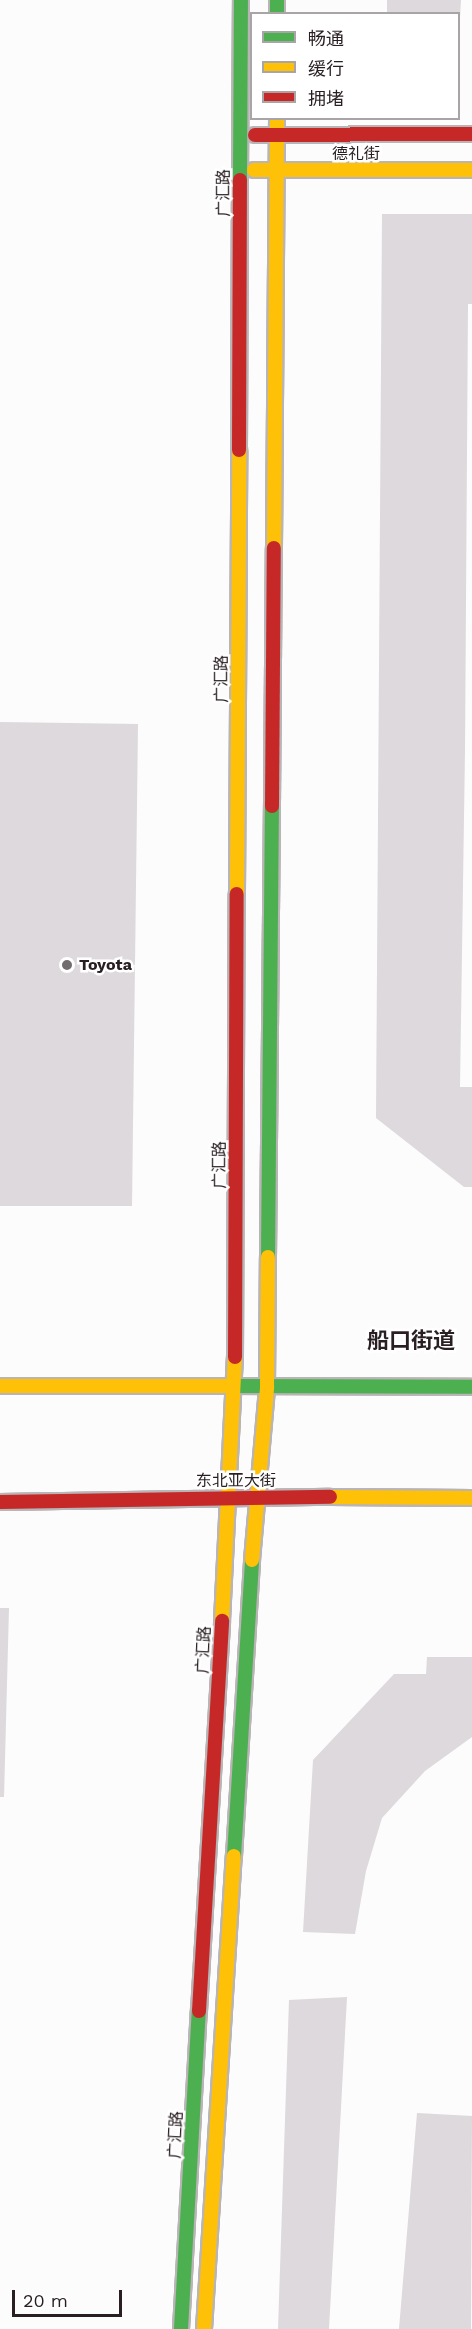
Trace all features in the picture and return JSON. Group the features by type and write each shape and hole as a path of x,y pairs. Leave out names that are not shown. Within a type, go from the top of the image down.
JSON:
{"street":[{"name":"广汇路","path":"181,2329 235,1386 241,0"},
{"path":"204,2329 256,1498 267,1387 277,120"},
{"name":"德礼街","path":"241,135 472,134"},
{"name":"德礼街","path":"240,171 472,170"},
{"path":"0,1386 472,1387"},
{"name":"东北亚大街","path":"0,1502 230,1497 472,1498"}],"building":[{"path":"387,0 461,0 460,18 460,12 387,12"},
{"path":"382,214 472,214 472,304 468,304 460,1087 472,1087 472,1187 464,1187 376,1118"},
{"name":"Toyota","path":"0,722 138,724 132,1206 0,1206"},
{"path":"0,1608 9,1608 4,1797 0,1797"},
{"path":"427,1657 472,1657 472,1737 425,1771 382,1818 366,1871 355,1934 303,1932 313,1760 394,1674 426,1674"},
{"path":"347,1997 329,2329 278,2329 289,2000"},
{"path":"417,2113 472,2116 471,2329 399,2329"}],"traffic: fast":[{"path":"240,180 241,0"},
{"path":"277,0 277,12"},
{"path":"268,1257 272,806"},
{"path":"231,1386 472,1387"},
{"path":"234,1856 252,1560"},
{"path":"181,2329 199,2011"}],"traffic: slow":[{"path":"274,548 277,120"},
{"path":"254,170 472,170"},
{"path":"237,894 239,450"},
{"path":"252,1560 267,1387 268,1257"},
{"path":"222,1621 235,1357"},
{"path":"0,1386 231,1386"},
{"path":"330,1497 472,1498"},
{"path":"204,2329 234,1856"}],"traffic: jam":[{"path":"255,135 472,134"},
{"path":"239,450 240,180"},
{"path":"272,806 274,548"},
{"path":"235,1357 237,894"},
{"path":"0,1502 330,1497"},
{"path":"199,2011 222,1621"}],"place":[{"name":"Toyota","path":"67,965"}],"district":[{"name":"船口街道","path":"411,1341"}]}
